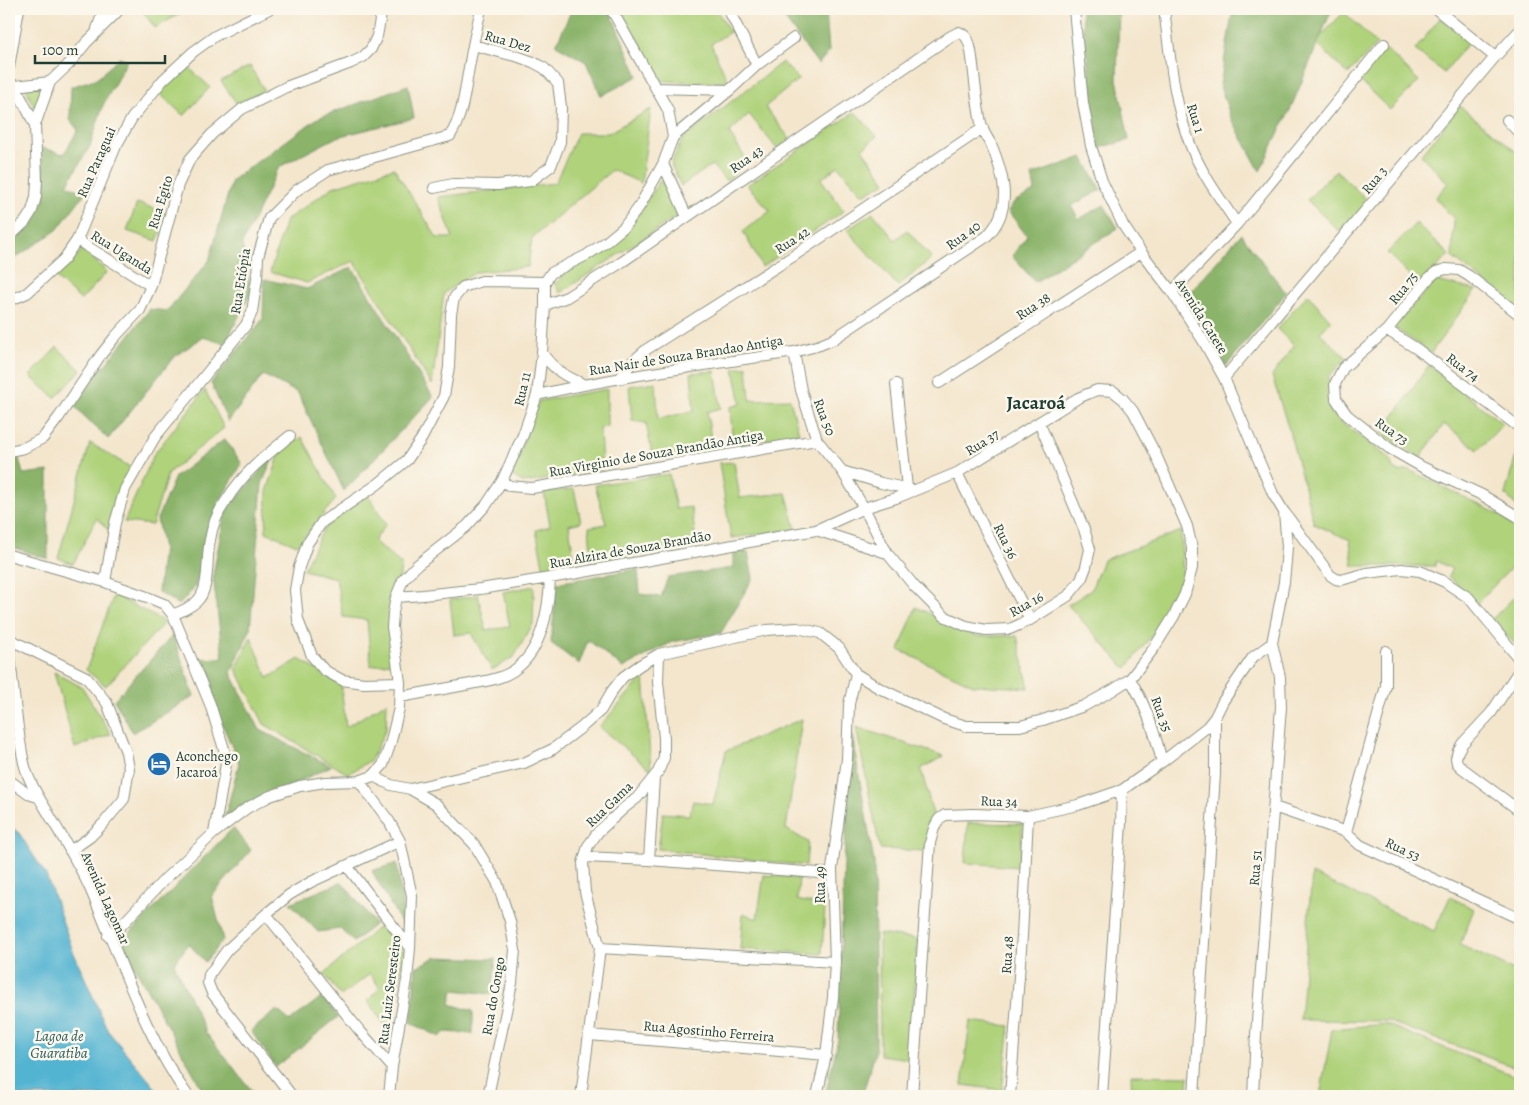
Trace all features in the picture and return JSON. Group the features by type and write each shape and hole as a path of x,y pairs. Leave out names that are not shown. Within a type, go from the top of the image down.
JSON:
{"street":[{"path":"9,67 19,9"},
{"path":"96,32 104,9"},
{"path":"9,237 25,222 32,210 36,197 35,126 50,82 120,9"},
{"name":"Rua Paraguai","path":"9,301 27,293 64,259 77,240 116,146 132,118 163,80 193,52 215,36 269,9"},
{"name":"Rua Egito","path":"9,451 24,448 43,438 100,356 140,310 152,286 178,185 190,159 212,134 242,108 286,87 363,57 372,49 377,36 382,9"},
{"name":"Rua Etiópia","path":"105,582 116,523 125,489 155,437 246,325 252,312 258,257 269,218 297,190 328,170 450,136 461,115 472,45 481,9"},
{"path":"400,682 364,683 342,680 324,670 312,656 298,620 295,590 299,567 307,544 322,522 378,484 408,460 422,438 444,396 449,368 451,314 454,298 463,286 482,281 545,282 551,273 587,255 624,227 639,207 663,164 673,136 668,110 610,9"},
{"path":"728,9 757,65"},
{"name":"Avenida Catete","path":"1074,9 1083,103 1091,146 1102,181 1123,225 1172,292 1204,342 1224,378 1273,494 1284,512 1287,546 1286,561 1284,582 1272,643"},
{"name":"Rua 1","path":"1164,9 1177,102 1190,145 1202,171 1237,224"},
{"path":"1436,9 1495,57"},
{"name":"Rua 3","path":"1224,378 1495,57 1520,30"},
{"name":"Rua 40","path":"794,352 832,340 994,230 1004,210 1001,173 983,128 969,40 959,32"},
{"name":"Rua 43","path":"546,305 567,297 622,262 941,42 959,32"},
{"path":"673,136 730,90 757,65 794,38"},
{"path":"1172,292 1237,224 1384,44"},
{"name":"Rua Dez","path":"434,188 453,184 498,185 531,182 551,166 560,142 562,107 558,83 544,68 533,62 472,45"},
{"path":"35,126 12,84 50,82"},
{"path":"656,88 730,90"},
{"path":"1507,120 1520,134"},
{"name":"Rua 42","path":"621,377 632,362 647,349 792,257 983,128"},
{"path":"663,164 687,217"},
{"name":"Rua Uganda","path":"77,240 152,286"},
{"name":"Rua 38","path":"939,383 1141,252"},
{"name":"Rua 75","path":"1387,330 1429,278 1436,272 1446,269 1459,270 1469,276 1520,315"},
{"name":"Rua 11","path":"372,776 383,765 399,708 400,682 392,627 396,597 403,580 416,566 467,526 487,504 502,481 523,435 537,395 546,305 545,282"},
{"name":"Rua 74","path":"1387,330 1417,349 1520,428"},
{"name":"Rua 73","path":"1387,330 1344,368 1335,384 1336,399 1347,415 1389,448 1422,467 1482,495 1520,518"},
{"name":"Rua Nair de Souza Brandao Antiga","path":"537,395 621,377 794,352"},
{"name":"Rua 50","path":"794,352 801,390 817,440 842,472 864,508"},
{"name":"Rua Nair de Souza Brandao Antiga","path":"542,353 550,364 567,377 583,384"},
{"path":"842,472 912,489 896,384"},
{"name":"Rua 37","path":"864,508 957,473 1086,393 1097,390 1113,391 1133,411 1156,455 1187,526 1192,548 1192,568 1186,594 1154,648 1130,679"},
{"name":"Rua 16","path":"864,508 887,553 915,587 944,616 966,626 986,630 1010,629 1030,620 1068,596 1081,580 1090,549 1084,529 1039,422"},
{"path":"173,615 199,599 205,588 210,540 214,524 226,500 251,468 290,436"},
{"name":"Rua Virginio de Souza Brandão Antiga","path":"502,481 510,486 532,488 817,440"},
{"name":"Rua 36","path":"957,473 1030,620"},
{"name":"Rua Alzira de Souza Brandão","path":"396,597 480,589 550,578 816,530 864,508"},
{"path":"1284,512 1330,575 1336,579 1340,580 1367,573 1401,569 1420,571 1445,582 1469,598 1520,660"},
{"path":"816,530 887,553"},
{"path":"9,554 105,582 147,597 164,604 173,615 210,704 224,749 226,764 214,833"},
{"path":"400,697 488,681 512,671 535,646 543,627 550,578"},
{"path":"108,936 214,833 247,808 270,796 300,786 324,782 359,781 372,776 391,785 410,789 524,763 554,748 582,727 601,710 623,677 659,654 767,630 797,628 820,633 839,648 856,674 879,688 944,719 966,726 1020,726 1043,720 1084,706 1130,679"},
{"path":"9,639 86,677 107,703 126,752 129,769 124,799 90,837 70,851"},
{"name":"Rua 34","path":"912,1096 930,843 934,828 939,819 945,815 973,814 1028,816 1078,804 1122,790 1196,737 1215,717 1223,701 1253,657 1272,643"},
{"name":"Rua 51","path":"1253,1096 1256,1035 1282,707 1280,677 1272,643"},
{"name":"Avenida Lagomar","path":"9,646 24,764 38,797 87,883 145,1022 175,1078 188,1096"},
{"path":"1346,832 1386,686 1386,651"},
{"name":"Rua Gama","path":"581,1096 600,948 585,892 583,863 588,846 598,832 637,798 654,778 664,758 664,738 658,682 659,654"},
{"path":"1520,669 1491,713 1462,744 1456,758 1457,763 1462,768 1520,811"},
{"name":"Rua 49","path":"817,1096 826,1055 833,997 835,962 832,874 847,759 849,704 856,674"},
{"name":"Rua 35","path":"1130,679 1148,714 1162,762"},
{"path":"1194,1096 1215,774 1215,717"},
{"path":"649,860 654,778"},
{"path":"9,780 28,794 38,797"},
{"name":"Rua Luiz Seresteiro","path":"359,781 390,821 400,841 412,896 407,980 389,1096"},
{"name":"Rua do Congo","path":"410,789 436,804 474,844 497,882 510,921 515,950 512,983 488,1096"},
{"path":"1102,1096 1122,790"},
{"name":"Rua 53","path":"1274,808 1346,832 1360,845 1520,919"},
{"name":"Rua 48","path":"1010,1096 1022,936 1028,816"},
{"path":"292,1096 212,993 208,983 209,975 227,950 289,895 311,882 400,841"},
{"path":"585,857 832,874"},
{"path":"347,866 410,948"},
{"path":"266,914 359,1030 392,1067"},
{"path":"600,948 835,962"},
{"name":"Rua Agostinho Ferreira","path":"589,1035 826,1055"}],"green space":[{"path":"141,9 188,9 155,28"},
{"path":"572,9 603,9 611,14 638,76 601,96 586,62 556,45"},
{"path":"619,9 716,9 730,32 711,44 729,83 663,81"},
{"path":"789,9 826,9 829,52 818,64 781,14"},
{"path":"1081,9 1119,9 1117,79 1129,140 1099,148"},
{"path":"1233,9 1332,9 1290,110 1260,171 1231,118 1220,86"},
{"path":"1344,12 1377,44 1348,74 1315,42"},
{"path":"1440,18 1470,40 1444,73 1415,50"},
{"path":"1386,49 1419,81 1390,110 1357,78"},
{"path":"120,57 127,61 103,105 90,146 67,185 85,193 57,230 9,262 9,243 20,237 44,201 42,148 64,154 78,130 70,120 71,87 98,78"},
{"path":"782,62 799,79 765,107 790,139 777,149 749,114 729,133 748,162 726,181 712,165 681,186 671,164 682,140"},
{"path":"186,65 210,87 184,116 159,93"},
{"path":"250,66 264,90 237,104 221,81"},
{"path":"408,85 414,118 337,137 279,167 242,244 251,292 225,344 203,337 174,357 108,439 73,405 150,309 167,311 209,261 232,180 318,118"},
{"path":"25,86 52,87 37,115"},
{"path":"1460,106 1520,155 1520,310 1452,257 1454,219 1435,198 1448,183 1421,155"},
{"path":"651,109 641,183 612,170 532,238 528,267 476,272 444,293 432,385 354,261 307,283 270,272 286,220 333,187 394,168 437,238 453,238 438,197 555,183 578,133 608,133"},
{"path":"855,112 877,136 862,149 886,182 863,195 838,166 821,179 844,211 762,267 743,231 770,211 747,185"},
{"path":"1083,157 1101,190 1071,206 1079,219 1104,205 1118,228 1035,282 1012,256 1027,236 1008,211 1014,202 1035,191 1032,175"},
{"path":"1336,170 1369,202 1340,232 1307,200"},
{"path":"661,179 677,216 560,293 555,284 572,268 624,237"},
{"path":"137,203 167,213 157,241 127,231"},
{"path":"873,213 895,240 907,230 932,258 898,286 847,230"},
{"path":"1416,223 1449,255 1419,285 1387,253"},
{"path":"1241,234 1286,293 1226,366 1185,298"},
{"path":"83,249 107,272 81,300 56,278"},
{"path":"352,267 433,397 344,491 298,393 263,375 228,422 211,383 263,319 264,279 307,289"},
{"path":"1436,281 1476,290 1431,353 1393,327"},
{"path":"1308,294 1331,321 1320,333 1347,358 1328,377 1339,421 1390,459 1393,469 1399,472 1409,470 1502,516 1520,533 1520,559 1477,603 1448,576 1452,569 1436,561 1435,566 1353,566 1350,540 1314,524 1289,430 1272,376 1294,346 1277,329"},
{"path":"57,347 81,370 55,398 30,376"},
{"path":"1429,365 1503,424 1478,450 1444,424 1420,458 1382,433"},
{"path":"747,366 750,400 790,399 799,433 733,446 730,407 741,404 734,369"},
{"path":"715,371 721,408 707,412 713,451 653,459 646,423 632,421 629,386 656,382 658,419 694,411 691,373"},
{"path":"607,389 607,427 600,428 602,470 524,483 511,475 539,401"},
{"path":"205,390 224,428 168,473 152,525 124,522 154,454"},
{"path":"302,437 336,499 297,545 266,532 267,491 280,453"},
{"path":"225,439 242,464 219,502 195,587 179,605 158,592 163,548 157,519 175,477"},
{"path":"1520,441 1520,510 1505,494"},
{"path":"90,443 130,467 108,530 97,518 73,564 58,558"},
{"path":"18,455 23,474 48,471 48,559 9,546 9,456"},
{"path":"274,455 262,484 250,630 231,673 260,730 331,766 225,817 239,763 194,659 223,658 213,575 225,512"},
{"path":"734,462 740,498 786,493 796,529 731,538 719,463"},
{"path":"669,474 676,509 691,507 697,545 592,564 589,527 606,524 595,485"},
{"path":"574,489 581,522 569,525 575,566 544,570 536,530 550,526 544,492"},
{"path":"368,495 386,524 374,541 401,564 390,663 371,666 367,620 343,617 336,578 303,570 324,528"},
{"path":"1181,531 1183,578 1165,618 1126,669 1068,605 1091,590 1103,560"},
{"path":"733,552 748,552 753,578 721,633 672,642 623,668 588,640 579,664 551,643 557,583 638,569 640,594 661,597 668,577 733,568"},
{"path":"534,586 533,624 514,657 492,670 471,633 454,635 450,600 478,595 486,630 510,627 503,592"},
{"path":"1520,591 1520,649 1491,620"},
{"path":"114,595 165,622 106,686 86,670"},
{"path":"916,607 976,636 1017,636 1029,688 973,685 899,650"},
{"path":"173,635 194,696 133,733 114,700"},
{"path":"251,637 268,678 299,659 341,685 346,727 387,702 386,729 371,760 348,774 264,724 236,669"},
{"path":"54,672 82,687 111,734 75,748"},
{"path":"644,676 651,770 599,727"},
{"path":"802,719 786,829 808,842 806,866 658,849 663,813 689,815 693,801 713,804 726,751"},
{"path":"856,727 944,756 921,769 934,818 925,851 880,849"},
{"path":"852,735 874,862 876,1049 862,1096 825,1096 838,1040 844,862"},
{"path":"968,823 1023,824 1019,867 965,863"},
{"path":"233,828 251,850 212,896 223,940 205,962 189,944 174,963 206,1033 256,1096 206,1096 121,942"},
{"path":"397,863 405,930 372,871"},
{"path":"1312,874 1434,931 1450,897 1474,909 1460,945 1516,971 1516,993 1520,999 1520,1069 1387,1021 1300,1020"},
{"path":"764,875 799,878 797,900 825,906 822,954 740,949 743,913 757,919"},
{"path":"342,882 375,924 354,942 340,929 318,932 290,903"},
{"path":"381,925 404,950 392,1034 367,1001 380,988 370,974 341,996 324,974"},
{"path":"879,934 918,939 910,1059 880,1055"},
{"path":"436,957 496,959 492,994 453,990 450,1004 473,1011 473,1034 445,1032 440,1037 411,1023 416,967"},
{"path":"323,996 338,1017 276,1067 251,1031 277,1010 290,1021"},
{"path":"970,1021 1010,1026 1002,1090 962,1085"},
{"path":"1385,1024 1520,1078 1520,1096 1320,1096 1332,1029"},
{"path":"1131,1075 1189,1076 1187,1096 1132,1096"},
{"path":"1019,1090 1055,1095 1055,1096 1018,1096"}],"water":[{"name":"Lagoa de Guaratiba","path":"9,825 19,833 46,875 73,951 108,1031 162,1096 9,1096"}],"place":[{"name":"Aconchego Jacaroá","path":"159,764"}],"district":[{"name":"Jacaroá","path":"1036,402"}]}
